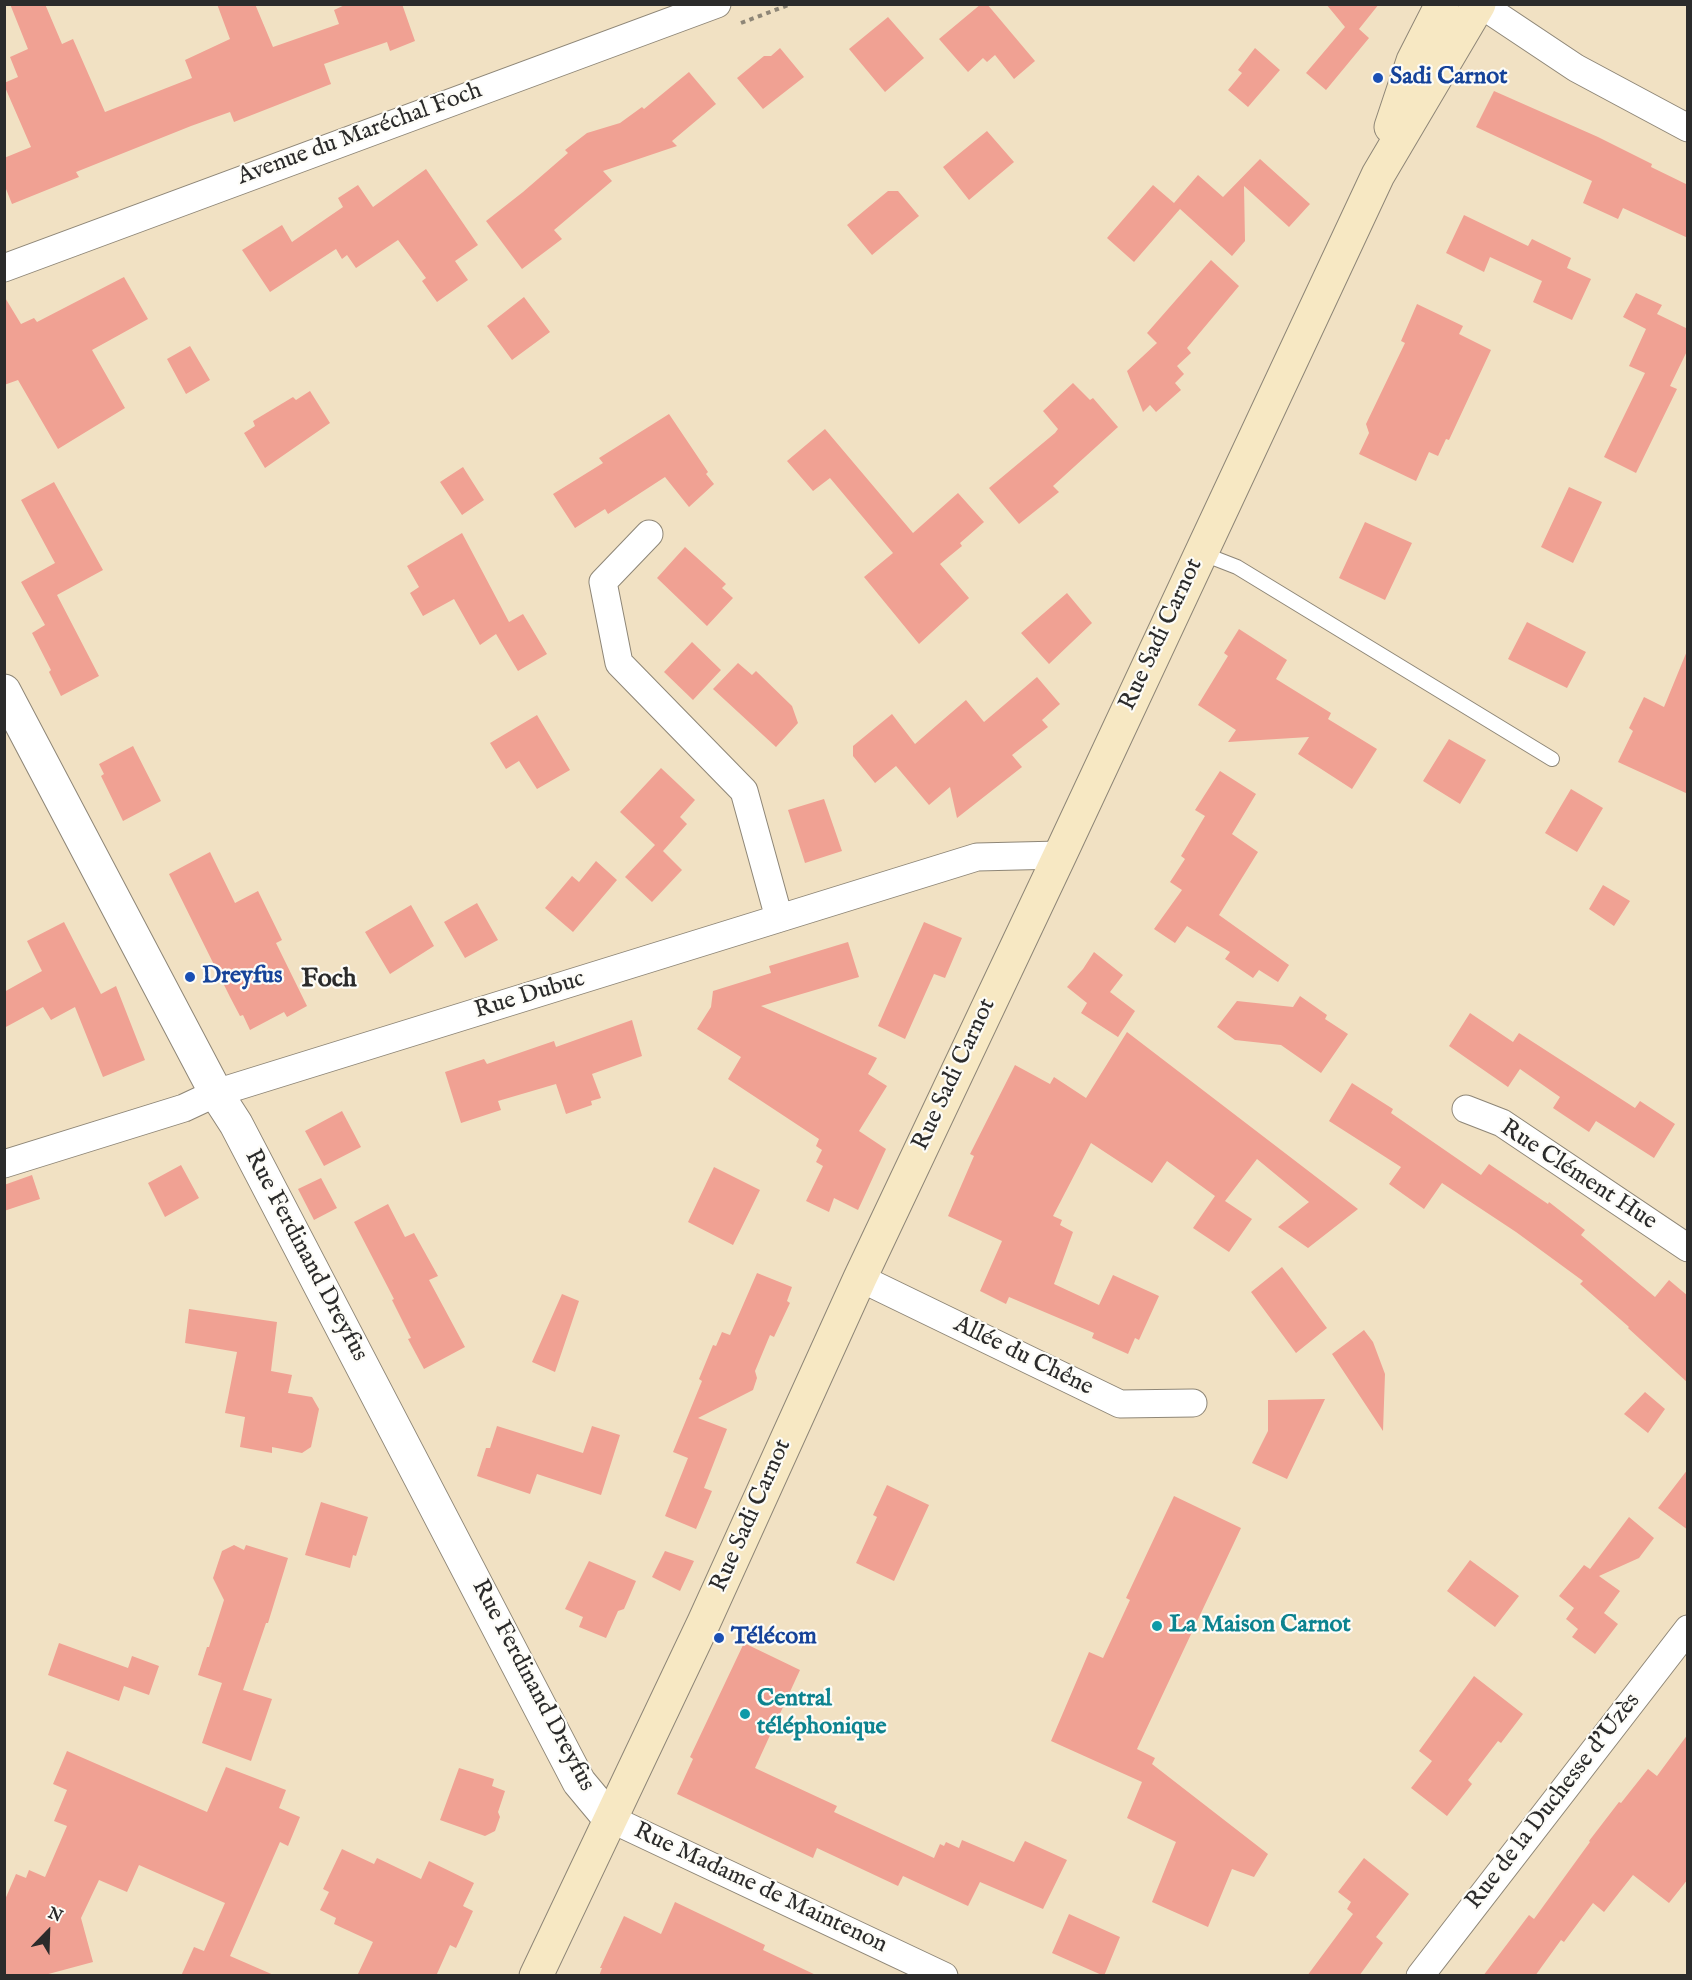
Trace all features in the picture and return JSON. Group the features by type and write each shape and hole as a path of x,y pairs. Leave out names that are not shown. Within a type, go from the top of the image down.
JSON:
{"main road":[{"name":"Rue Sadi Carnot","path":"1378,175 1390,127 1413,61 1442,4"},
{"name":"Rue Sadi Carnot","path":"536,1976 704,1622 860,1278 1378,175 1480,4"}],"street":[{"name":"Avenue du Maréchal Foch","path":"4,267 717,4"},
{"path":"1480,4 1576,68 1688,128"},
{"path":"649,534 603,582 619,663 744,791 778,918"},
{"name":"Rue Ferdinand Dreyfus","path":"4,691 216,1093 241,1134 579,1782 609,1818"},
{"name":"Rue Dubuc","path":"4,1164 184,1108 216,1093 977,857 1060,855"},
{"name":"Rue Clément Hue","path":"1466,1109 1502,1123 1688,1248"},
{"name":"Allée du Chêne","path":"860,1278 1120,1404 1193,1403"},
{"name":"Rue de la Duchesse d'Uzès","path":"1420,1976 1688,1629"},
{"name":"Rue Madame de Maintenon","path":"609,1818 944,1976"}],"lane":[{"path":"1200,553 1237,567 1552,759"}],"building":[{"path":"10,4 45,4 62,44 73,39 105,112 192,78 185,60 230,39 217,4 255,4 273,47 339,24 334,10 347,4 402,4 415,41 390,51 387,42 324,64 331,84 234,122 230,112 191,126 76,172 79,177 12,204 4,184 4,158 31,147 4,85 18,77 10,57 28,49"},
{"path":"981,4 987,4 1035,61 1014,79 995,55 987,62 983,58 968,72 939,39"},
{"path":"1326,4 1379,4 1359,29 1369,38 1326,90 1306,73 1345,27"},
{"path":"888,17 924,58 885,92 849,49"},
{"path":"780,48 804,77 763,109 737,78 764,56 771,56"},
{"path":"1255,48 1280,70 1248,107 1228,90 1242,73 1238,70"},
{"path":"689,72 716,104 672,141 677,146 603,171 612,181 554,230 562,239 522,269 486,221 568,153 565,150 587,133 620,123 642,107 644,109"},
{"path":"1494,91 1598,137 1688,185 1688,238 1623,208 1618,219 1583,203 1592,181 1476,127"},
{"path":"987,131 1014,162 969,200 943,167"},
{"path":"1260,159 1310,204 1289,227 1244,186 1245,241 1232,256 1180,209 1134,262 1107,238 1153,185 1174,203 1198,175 1223,197"},
{"path":"426,169 478,245 455,261 468,280 437,302 422,281 426,278 398,240 356,268 347,255 342,259 336,249 270,292 242,250 282,225 292,242 343,207 338,198 358,185 373,207"},
{"path":"888,191 898,191 919,216 872,255 847,225"},
{"path":"1464,215 1528,246 1532,239 1571,258 1567,268 1591,279 1572,320 1533,302 1542,281 1490,257 1484,272 1446,253"},
{"path":"1211,260 1239,286 1187,348 1191,353 1177,366 1184,374 1175,383 1181,390 1156,412 1150,405 1143,412 1127,371 1157,343 1147,333"},
{"path":"124,277 148,319 92,350 125,408 58,449 18,380 4,385 4,296 21,324 34,318 37,322"},
{"path":"1636,293 1662,305 1657,314 1688,329 1688,349 1670,386 1677,389 1636,473 1604,457 1645,373 1629,366 1646,329 1623,317"},
{"path":"524,297 550,332 512,360 487,326"},
{"path":"1417,304 1463,326 1459,334 1491,350 1449,440 1446,439 1438,456 1429,452 1416,481 1359,454 1369,433 1366,424 1405,343 1401,341"},
{"path":"190,346 210,380 186,394 167,359"},
{"path":"1073,383 1090,400 1093,398 1118,427 1053,486 1059,492 1019,524 989,488 1055,433 1058,429 1043,411"},
{"path":"310,391 330,423 265,468 244,433 255,426 253,421 293,397 296,400"},
{"path":"669,414 714,484 689,507 665,477 608,514 605,509 575,528 553,494 603,463 599,458"},
{"path":"825,429 913,533 958,493 984,522 960,543 962,546 940,564 969,598 919,644 864,577 893,553 830,478 813,491 787,461"},
{"path":"463,467 484,500 462,515 440,482"},
{"path":"54,482 103,570 57,595 99,676 61,696 32,633 45,625 21,582 55,563 21,500"},
{"path":"1569,487 1602,502 1573,563 1541,547"},
{"path":"1365,522 1412,543 1385,600 1339,578"},
{"path":"462,533 509,622 523,614 547,654 518,671 496,634 480,645 454,599 423,616 410,593 419,587 407,566"},
{"path":"685,547 726,584 722,588 733,598 707,626 657,578"},
{"path":"1067,593 1092,623 1049,664 1021,633"},
{"path":"1527,622 1586,652 1567,688 1508,659"},
{"path":"1239,629 1287,660 1276,679 1331,713 1328,719 1377,749 1352,789 1298,754 1309,737 1228,742 1236,730 1198,705 1228,656 1224,653"},
{"path":"692,642 721,670 693,700 664,672"},
{"path":"1687,651 1688,794 1618,762 1633,731 1629,728 1644,697 1664,707"},
{"path":"738,663 752,675 756,671 792,706 798,723 776,747 713,689"},
{"path":"1037,677 1060,704 1042,720 1048,727 1012,755 1022,767 957,818 950,787 929,805 896,766 875,783 853,756 853,746 892,714 915,744 966,700 984,722"},
{"path":"537,715 570,770 537,789 519,761 506,769 490,743"},
{"path":"1449,739 1486,760 1460,804 1423,781"},
{"path":"133,746 161,801 123,821 101,776 104,774 99,764"},
{"path":"661,768 695,800 680,817 687,824 663,851 682,870 652,902 625,877 655,845 620,812"},
{"path":"1220,771 1256,794 1232,834 1258,852 1219,915 1289,965 1278,982 1259,970 1253,978 1225,959 1230,952 1187,926 1175,943 1154,929 1182,890 1170,882 1185,859 1181,856 1205,816 1195,810"},
{"path":"1571,789 1603,808 1577,852 1545,833"},
{"path":"824,799 842,851 805,863 788,810"},
{"path":"210,852 235,903 258,891 282,940 276,943 307,1006 287,1017 284,1012 250,1030 230,997 169,874"},
{"path":"596,861 617,880 573,932 545,908 572,876 579,882"},
{"path":"1603,885 1630,901 1614,926 1589,909"},
{"path":"477,903 498,940 465,958 444,922"},
{"path":"411,905 434,946 390,974 365,932"},
{"path":"64,922 101,994 116,986 145,1060 103,1077 75,1007 51,1020 43,1007 4,1028 4,992 42,971 27,941"},
{"path":"924,922 962,938 945,978 934,974 905,1039 878,1026"},
{"path":"848,942 859,977 761,1006 877,1058 868,1074 887,1086 859,1131 886,1149 858,1210 834,1198 829,1212 806,1201 823,1166 816,1162 822,1150 816,1146 819,1139 728,1079 741,1057 697,1029 711,1007 713,991 771,973 769,966"},
{"path":"1094,952 1123,975 1110,992 1135,1011 1118,1037 1081,1013 1087,1003 1067,987"},
{"path":"1300,996 1327,1015 1325,1019 1348,1034 1321,1073 1281,1045 1235,1040 1217,1027 1237,1001 1293,1007"},
{"path":"1470,1013 1513,1042 1519,1033 1635,1108 1640,1101 1675,1124 1654,1158 1596,1121 1589,1132 1553,1108 1560,1097 1520,1069 1508,1087 1449,1046"},
{"path":"632,1020 642,1056 592,1074 601,1098 591,1101 592,1105 566,1114 556,1084 498,1101 501,1110 461,1123 445,1072 484,1059 487,1064 554,1041 556,1047"},
{"path":"1127,1032 1358,1209 1308,1248 1278,1227 1309,1202 1257,1159 1225,1201 1252,1219 1229,1252 1193,1228 1215,1196 1167,1161 1152,1183 1091,1143 1053,1216 1062,1220 1060,1225 1073,1232 1054,1284 1099,1305 1113,1275 1159,1296 1139,1340 1135,1338 1128,1354 1092,1338 1094,1333 1009,1297 1006,1304 980,1291 1002,1241 948,1216 974,1156 970,1154 1015,1065 1050,1084 1054,1077 1086,1098"},
{"path":"1352,1083 1393,1109 1391,1113 1481,1175 1489,1164 1548,1204 1549,1202 1585,1230 1581,1235 1655,1297 1669,1280 1688,1296 1688,1383 1580,1284 1583,1281 1516,1232 1442,1183 1424,1209 1389,1184 1401,1167 1329,1121"},
{"path":"342,1111 361,1147 324,1166 305,1131"},
{"path":"181,1165 199,1198 165,1217 148,1183"},
{"path":"714,1167 760,1190 733,1245 688,1222"},
{"path":"32,1175 40,1199 4,1211 4,1185"},
{"path":"321,1178 337,1208 314,1220 298,1189"},
{"path":"388,1204 405,1237 414,1233 438,1276 429,1280 465,1347 424,1369 408,1339 411,1338 392,1300 394,1299 354,1222"},
{"path":"1282,1267 1327,1328 1296,1353 1251,1292"},
{"path":"757,1273 792,1287 787,1301 790,1303 774,1337 770,1335 755,1371 757,1378 753,1390 698,1418 727,1429 704,1488 712,1491 696,1529 665,1516 688,1458 673,1452 702,1381 699,1379 713,1345 716,1346 722,1332 730,1335"},
{"path":"562,1294 579,1301 555,1372 532,1362"},
{"path":"189,1309 277,1322 271,1371 292,1375 288,1393 312,1397 319,1409 311,1447 302,1453 272,1447 272,1453 240,1447 245,1417 225,1413 237,1352 185,1343"},
{"path":"1364,1330 1373,1342 1385,1374 1383,1431 1332,1354"},
{"path":"1645,1392 1665,1409 1648,1433 1624,1414"},
{"path":"1325,1399 1287,1479 1252,1463 1268,1431 1268,1400"},
{"path":"497,1426 583,1453 592,1426 620,1435 601,1495 537,1474 530,1494 477,1476 486,1448 490,1448"},
{"path":"1688,1469 1688,1530 1658,1508"},
{"path":"887,1485 929,1505 894,1581 856,1563 877,1517 873,1515"},
{"path":"1174,1496 1241,1528 1137,1749 1155,1758 1152,1764 1268,1854 1254,1877 1232,1869 1208,1927 1152,1902 1176,1842 1127,1818 1142,1782 1051,1741 1089,1652 1103,1658 1130,1600 1126,1598"},
{"path":"321,1502 368,1517 350,1568 305,1555"},
{"path":"1629,1517 1654,1538 1639,1558 1599,1576 1620,1591 1604,1613 1618,1624 1595,1654 1572,1637 1578,1629 1566,1619 1574,1608 1559,1596 1584,1565 1590,1569"},
{"path":"234,1545 244,1550 246,1545 288,1558 268,1623 266,1623 243,1690 272,1699 251,1761 202,1743 222,1683 198,1675 224,1600 213,1578 222,1551"},
{"path":"665,1551 694,1561 680,1591 652,1577"},
{"path":"1470,1560 1519,1596 1495,1627 1447,1591"},
{"path":"589,1561 636,1581 624,1609 618,1611 606,1638 579,1627 583,1617 565,1609"},
{"path":"59,1643 128,1668 132,1656 159,1666 149,1695 124,1686 119,1701 48,1675"},
{"name":"Central téléphonique","path":"744,1643 800,1670 755,1768 837,1806 834,1812 934,1858 940,1844 944,1846 946,1842 959,1848 962,1840 1014,1862 1025,1841 1067,1860 1043,1909 980,1882 968,1906 903,1876 898,1886 817,1848 813,1858 677,1794 693,1759 690,1757"},
{"path":"1474,1676 1523,1714 1501,1743 1498,1741 1468,1780 1472,1784 1447,1816 1411,1788 1432,1761 1419,1751"},
{"path":"1688,1734 1688,1879 1669,1903 1633,1875 1604,1912 1593,1903 1564,1942 1561,1940 1535,1976 1483,1976 1529,1915 1534,1919 1619,1802 1621,1803 1648,1769 1657,1776"},
{"path":"67,1751 207,1812 226,1767 286,1790 279,1808 300,1817 288,1846 280,1842 230,1956 276,1976 181,1976 194,1947 204,1951 225,1903 139,1865 127,1892 99,1880 81,1918 93,1962 41,1976 4,1976 4,1902 16,1874 26,1878 29,1870 45,1877 67,1826 54,1821 67,1790 53,1784"},
{"path":"459,1768 494,1779 492,1786 505,1791 495,1831 485,1836 440,1820"},
{"path":"342,1849 374,1864 377,1858 421,1879 429,1861 474,1883 463,1906 473,1911 456,1948 450,1945 436,1976 357,1976 373,1942 334,1924 336,1918 320,1910 329,1892 323,1889"},
{"path":"1364,1858 1409,1894 1376,1937 1383,1943 1359,1976 1307,1976 1353,1914 1347,1909 1351,1902 1338,1892"},
{"path":"675,1902 765,1945 763,1950 818,1976 599,1976 602,1968 600,1968 624,1916 661,1934"},
{"path":"1069,1914 1120,1937 1104,1976 1052,1953"}],"place":[{"name":"Sadi Carnot","path":"1378,78"},
{"name":"Dreyfus","path":"190,977"},
{"name":"La Maison Carnot","path":"1157,1626"},
{"name":"Télécom","path":"719,1638"},
{"name":"Central téléphonique","path":"745,1714"}],"district":[{"name":"Foch","path":"329,981"}]}
